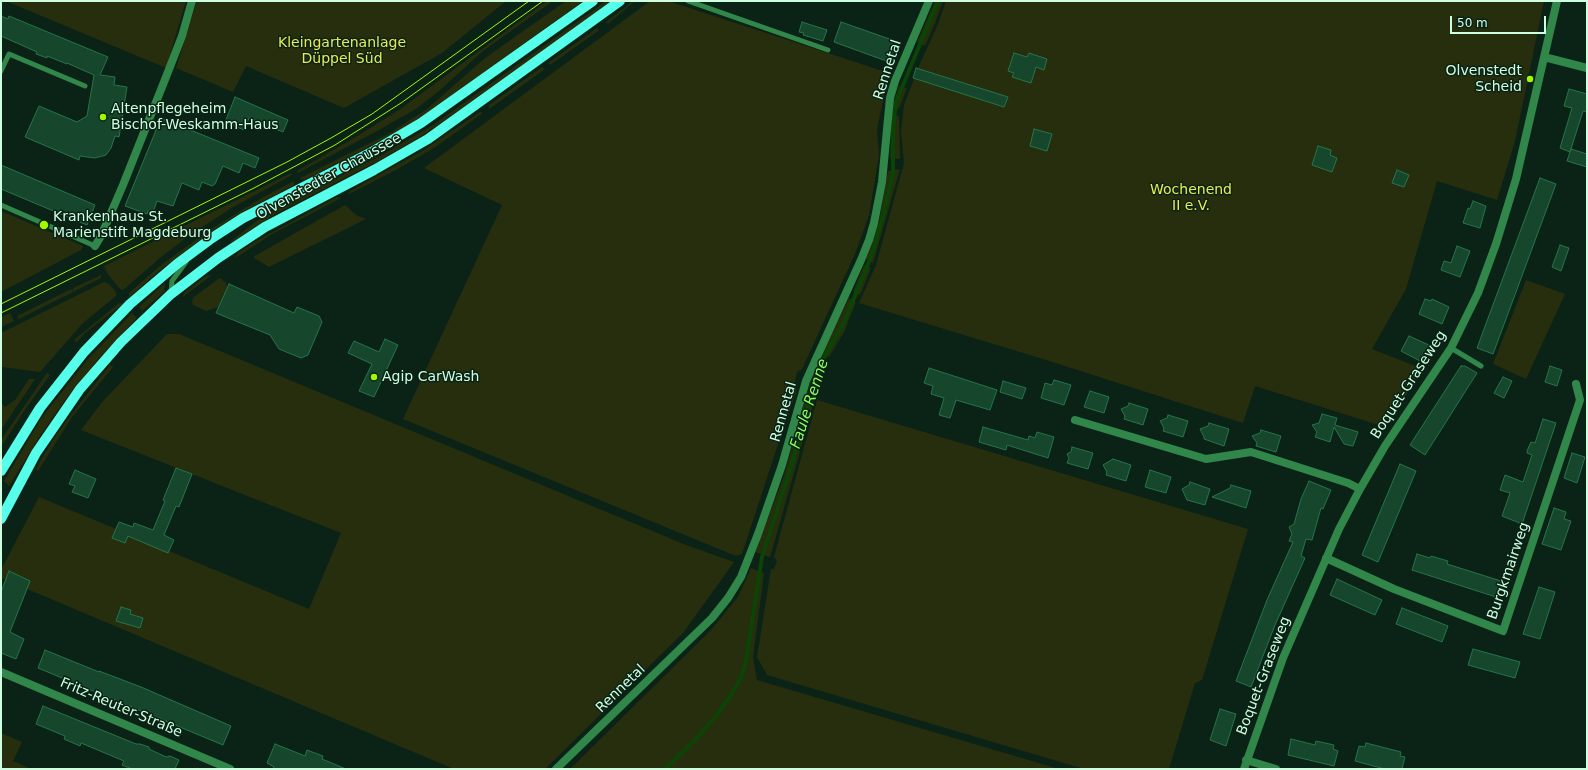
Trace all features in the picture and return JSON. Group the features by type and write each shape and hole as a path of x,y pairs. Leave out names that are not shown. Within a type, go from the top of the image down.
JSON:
{"main road":[{"name":"Olvenstedter Chaussee","path":"1,470 30,422 56,386 96,338 143,292 197,248 243,218 370,153 421,124 593,1"},
{"name":"Olvenstedter Chaussee","path":"1,519 36,453 88,379 116,347 171,294 218,258 260,230 428,139 620,1"}],"street":[{"path":"95,246 110,216 161,90 182,36 192,1"},
{"name":"Rennetal","path":"556,769 712,618 728,598 741,577 782,465 806,381 869,240 882,182 888,113 895,81 928,1"},
{"name":"Boquet-Graseweg","path":"1244,769 1283,658 1326,558 1360,489 1385,446 1451,348 1478,293 1510,200 1525,143 1557,1"},
{"path":"1544,56 1587,68"},
{"name":"Burgkmairweg","path":"1326,558 1394,589 1502,631 1580,400 1576,384"},
{"path":"1075,420 1206,459 1251,452 1348,483 1360,489"},
{"name":"Fritz-Reuter-Straße","path":"1,672 230,769"},
{"path":"1246,760 1276,769"}],"lane":[{"path":"688,1 828,50"},
{"path":"1,71 9,54 84,86"},
{"path":"1,205 95,246"},
{"path":"171,294 170,290 174,279 197,248"},
{"path":"1451,348 1481,366"}],"green space":[{"path":"6,1 186,1 166,68"},
{"name":"Kleingartenanlage Düppel Süd","path":"197,1 506,1 442,53 344,108 246,66 233,92 176,68"},
{"path":"547,1 553,1 483,51 440,90 416,109 298,173 297,171 399,110"},
{"path":"566,1 583,1 412,123 304,180 300,178 388,134 427,109 485,58"},
{"path":"606,1 612,1 420,137 378,161 277,213 232,242 231,241 255,222 282,205 380,156 433,125"},
{"path":"635,1 608,24 606,22"},
{"path":"650,1 668,1 889,73 877,129 879,156 869,215 855,254 802,369 797,372 794,385 797,390 742,554 736,556 403,419 502,205 424,168"},
{"path":"935,1 943,1 925,46 917,42"},
{"name":"Wochenend II e.V.","path":"946,1 1544,1 1515,141 1497,200 1437,181 1406,289 1372,349 1423,369 1385,427 1255,386 1243,423 1043,359 859,303 876,265 904,163 901,131 904,105"},
{"path":"597,28 599,29 598,31 550,65 548,63"},
{"path":"542,67 545,69 489,109 489,105"},
{"path":"899,86 907,88 899,109 892,107"},
{"path":"480,112 483,113 434,148 394,171 347,195 350,191 422,151"},
{"path":"892,115 899,116 900,159 890,158"},
{"path":"900,169 873,263 865,259 879,221 888,171"},
{"path":"291,173 292,175 233,207 187,237 123,290 120,289 107,273 104,266"},
{"path":"294,181 294,185 242,212 212,231 159,271 129,297 129,293 161,265 211,229 260,199"},
{"path":"337,197 341,198 274,233 234,259 239,252 258,240"},
{"path":"345,205 356,215 366,219 269,267 253,257"},
{"path":"1,211 83,246 81,250 1,292"},
{"path":"864,265 871,268 860,295 853,292"},
{"path":"101,275 101,278 19,319 17,316 71,289 72,291 74,289 73,288"},
{"path":"212,275 183,297 184,293 206,276"},
{"path":"220,278 226,283 227,287 218,307 206,311 193,305 193,298"},
{"path":"1526,280 1565,294 1526,379 1493,364"},
{"path":"104,282 109,284 116,292 116,296 83,323 40,372 1,367 1,333"},
{"path":"165,283 164,292 142,311 139,307"},
{"path":"849,298 856,302 844,332 829,357 823,355 823,351"},
{"path":"119,303 123,304 85,333 77,342 74,340"},
{"path":"10,313 14,321 1,327 1,317"},
{"path":"132,313 137,318 100,357 67,397 40,436 9,486 4,481 42,417 88,359"},
{"path":"167,334 179,334 686,545 734,562 683,633 545,769 454,769 1,578 1,570 39,497 309,609 341,533 81,430 103,401"},
{"path":"818,363 824,367 770,557 755,552 784,476 809,386"},
{"path":"110,365 113,367 72,417 38,471 36,470 56,435"},
{"path":"47,373 50,375 24,411 1,447 1,440"},
{"path":"29,379 35,379 1,430 1,403 5,407 15,400"},
{"path":"817,400 1248,529 1202,680 1195,683 1169,769 1084,769 767,675 757,657 771,569 774,569 777,561 774,557"},
{"path":"751,568 764,573 753,657 757,680 1059,769 570,769 711,630 738,597"},
{"path":"1,733 22,742 13,761 31,769 1,769"}],"building":[{"name":"Altenpflegeheim Bischof-Weskamm-Haus","path":"1,16 8,19 9,16 108,57 100,75 115,77 114,85 127,87 119,137 115,136 111,148 106,155 95,158 80,156 79,160 25,137 39,106 77,122 87,116 94,75 67,63 36,54 37,52 1,36"},
{"path":"802,22 827,30 823,41 803,35 804,33 799,32"},
{"path":"841,22 898,42 889,62 834,42"},
{"path":"1014,53 1027,57 1029,53 1047,59 1044,70 1036,67 1031,83 1012,77 1014,73 1008,71"},
{"path":"916,68 1008,97 1004,107 913,78"},
{"path":"1569,89 1587,94 1587,112 1583,111 1570,152 1560,148 1572,108 1564,106"},
{"path":"235,97 288,120 283,132 249,118 244,130 225,122"},
{"path":"161,118 259,158 255,168 243,163 239,173 223,166 215,184 212,186 202,182 199,190 182,183 173,206 157,201 153,212 148,211 147,214 125,206"},
{"path":"1034,129 1052,134 1047,151 1030,146"},
{"path":"1318,146 1331,150 1330,155 1337,158 1332,172 1312,165"},
{"path":"1571,149 1587,154 1587,167 1567,161"},
{"path":"1,165 95,205 87,225 1,189"},
{"path":"1397,170 1409,175 1404,187 1392,183"},
{"path":"1540,178 1556,184 1493,354 1477,348"},
{"path":"1473,201 1486,206 1480,228 1463,223 1468,208 1470,209"},
{"path":"1560,245 1569,248 1561,271 1552,267"},
{"path":"1457,246 1470,251 1460,277 1441,270 1444,261 1451,263"},
{"path":"229,284 294,313 297,307 319,316 322,322 308,355 301,358 279,349 270,335 216,313"},
{"path":"1425,299 1431,301 1432,299 1449,307 1442,324 1419,314"},
{"path":"1409,336 1431,346 1422,362 1401,351"},
{"name":"Agip CarWash","path":"385,339 398,345 374,397 359,391 372,364 348,353 354,341 379,352"},
{"path":"1461,366 1465,366 1477,373 1425,455 1410,445"},
{"path":"1550,366 1562,370 1557,386 1545,382"},
{"path":"929,368 997,390 990,410 956,400 950,418 939,415 944,398 931,394 933,386 924,383"},
{"path":"1503,377 1512,381 1504,398 1494,393"},
{"path":"1054,380 1071,385 1064,405 1041,398 1045,383 1052,385"},
{"path":"1003,381 1026,388 1022,399 1000,392"},
{"path":"1090,391 1109,397 1104,413 1084,407"},
{"path":"1129,403 1148,409 1143,425 1124,419 1125,416 1121,409 1128,406"},
{"path":"1322,414 1337,418 1335,425 1358,432 1353,446 1344,444 1334,427 1330,442 1315,437 1317,432 1312,425 1319,423"},
{"path":"1168,415 1188,421 1183,437 1163,431 1164,428 1160,421 1167,418"},
{"path":"1543,419 1556,423 1522,524 1502,516 1510,493 1500,490 1505,475 1523,482 1532,455 1527,453 1527,451 1531,442 1535,443"},
{"path":"1209,423 1229,429 1224,446 1204,439 1200,429 1208,426"},
{"path":"983,427 1028,440 1029,436 1035,438 1037,432 1054,437 1048,458 1007,445 1006,450 979,442"},
{"path":"1261,430 1281,436 1276,452 1256,446 1257,443 1252,436 1260,433"},
{"path":"1072,447 1093,453 1088,469 1067,463 1069,458 1067,454 1071,452"},
{"path":"1572,453 1585,457 1577,483 1564,478"},
{"path":"1113,459 1131,465 1126,481 1106,475 1107,472 1103,465"},
{"path":"1400,464 1416,471 1378,562 1362,555"},
{"path":"176,468 192,474 179,507 176,506 164,535 174,540 168,553 128,536 125,543 112,538 119,522 133,527 134,523 153,530"},
{"path":"75,470 96,479 88,498 72,492 75,486 69,484"},
{"path":"1150,470 1171,477 1166,493 1145,487"},
{"path":"1309,481 1331,490 1323,509 1321,508 1312,540 1306,539 1301,556 1305,558 1275,625 1251,687 1236,681 1267,600 1293,542 1289,541 1292,534 1289,527 1294,524 1301,499"},
{"path":"1190,482 1210,489 1205,505 1187,500 1182,489 1189,485"},
{"path":"1231,485 1251,491 1246,508 1212,497 1230,488"},
{"path":"1554,508 1566,512 1564,519 1571,521 1561,550 1542,544"},
{"path":"1417,554 1448,561 1447,564 1501,581 1496,597 1412,570"},
{"path":"9,571 30,581 10,632 24,639 16,659 1,653 1,592"},
{"path":"1337,579 1382,600 1375,615 1330,595"},
{"path":"1539,587 1555,592 1540,639 1523,634"},
{"path":"121,607 131,610 130,614 143,618 140,628 116,621"},
{"path":"1402,608 1448,626 1442,642 1396,624"},
{"path":"1473,649 1520,662 1515,678 1468,665"},
{"path":"45,650 141,687 231,726 223,745 38,668"},
{"path":"43,706 136,744 149,747 149,749 166,757 170,756 179,760 175,769 132,769 122,765 124,761 81,743 80,746 64,739 65,736 36,724"},
{"path":"1220,709 1236,714 1226,746 1210,740"},
{"path":"1291,739 1315,745 1316,741 1334,745 1333,749 1338,751 1334,766 1288,755"},
{"path":"1366,743 1401,752 1400,756 1405,757 1402,769 1385,769 1355,761 1359,746 1365,747"},
{"path":"275,744 305,756 307,750 323,756 322,759 346,769 273,769 274,767 267,763"}],"waterway":[{"name":"Faule Renne","path":"665,769 693,742 716,716 732,694 742,675 746,661 762,557 791,467 820,365 845,320 871,257 883,216 893,173 893,129 896,102 938,1"}],"tram line":[{"path":"1,304 287,162 331,138 372,114 529,1"},
{"path":"1,313 254,188 335,145 401,103 543,1"}],"place":[{"name":"Olvenstedt Scheid","path":"1530,79"},
{"name":"Altenpflegeheim Bischof-Weskamm-Haus","path":"103,117"},
{"name":"Krankenhaus St. Marienstift Magdeburg","path":"44,225"},
{"name":"Agip CarWash","path":"374,377"}]}
